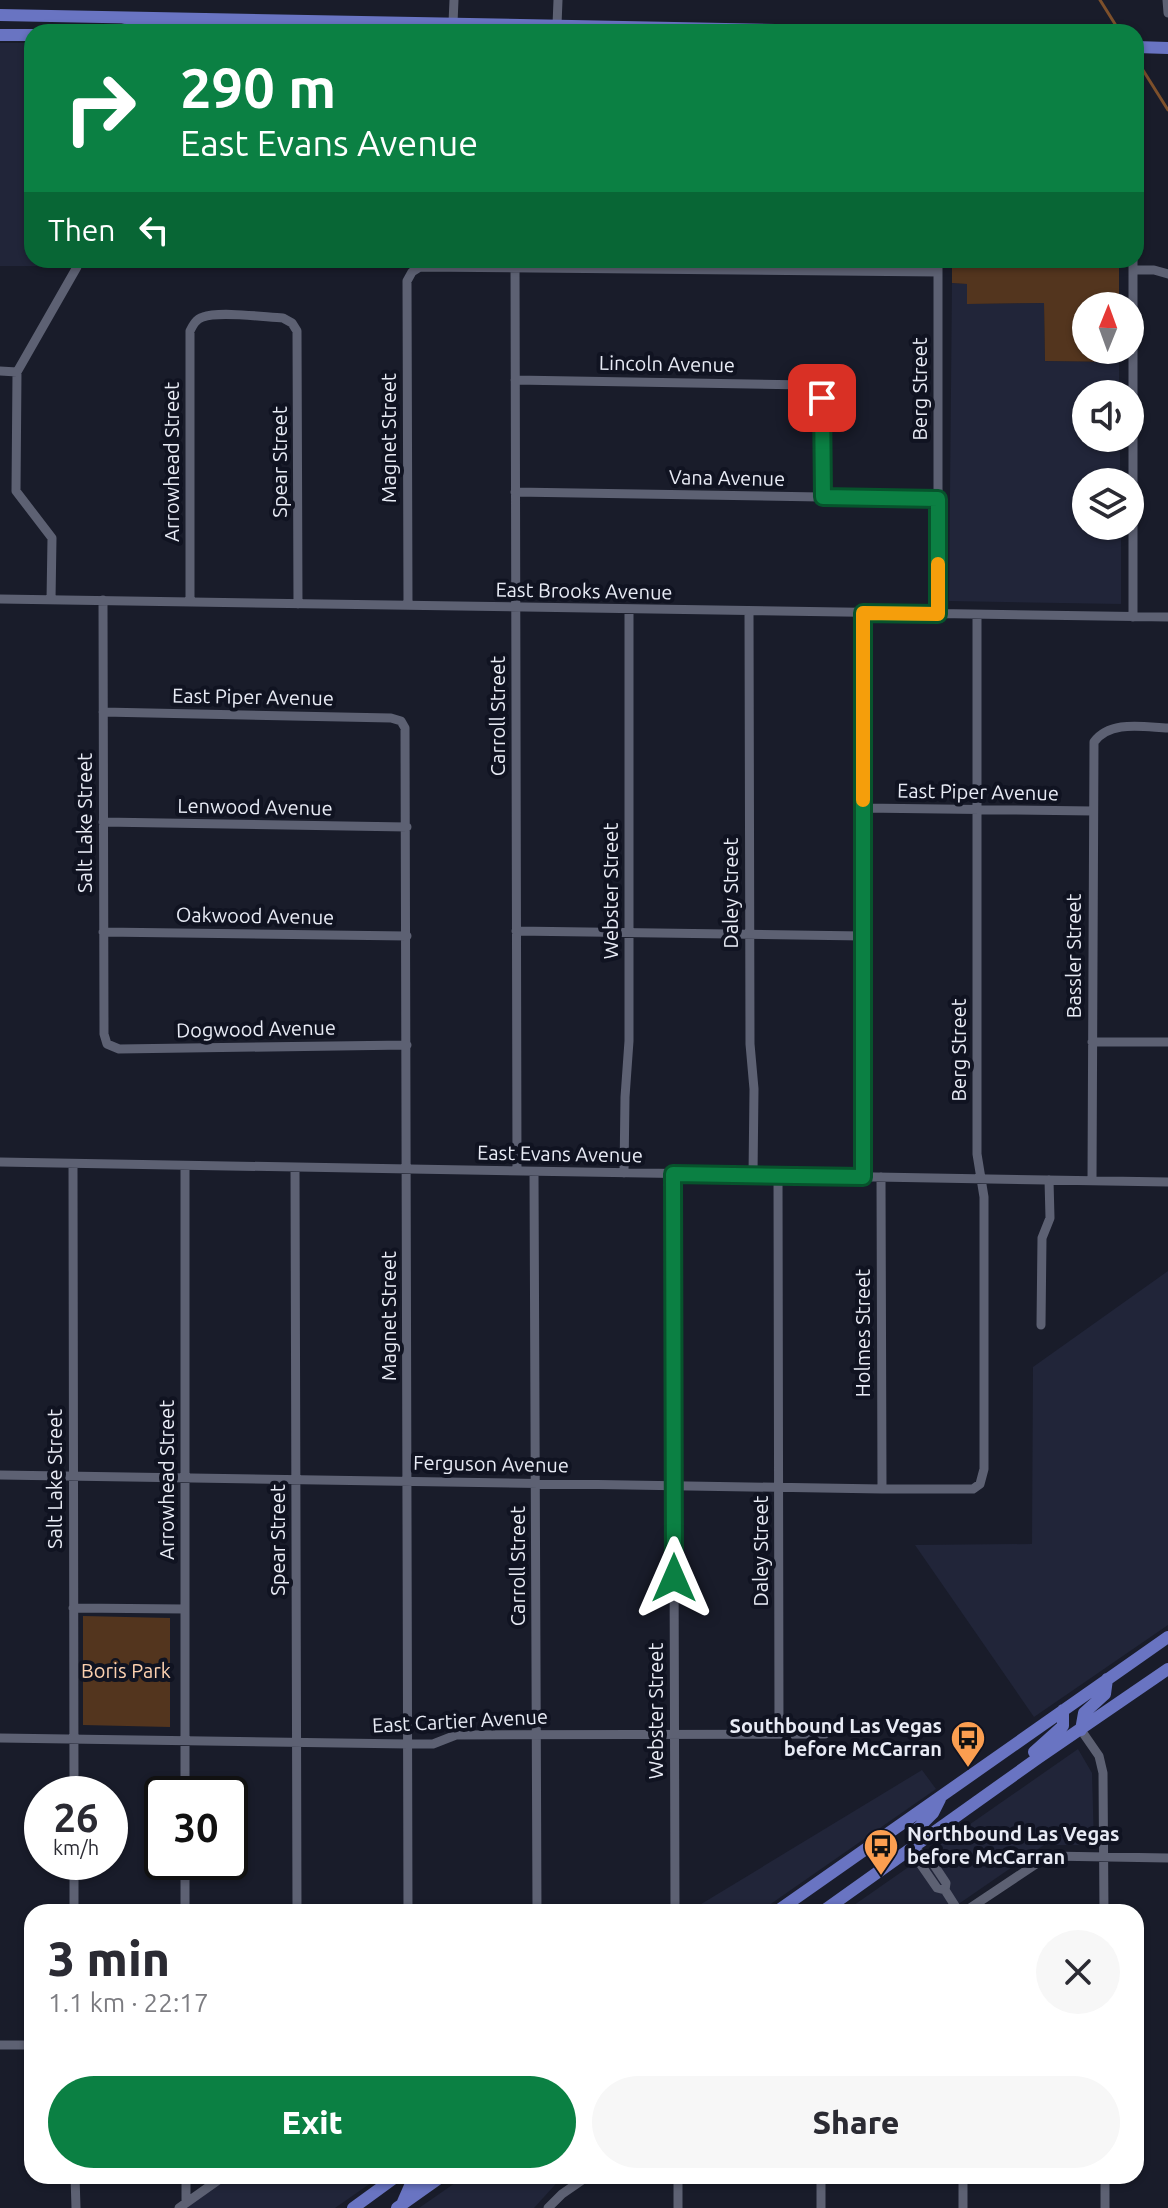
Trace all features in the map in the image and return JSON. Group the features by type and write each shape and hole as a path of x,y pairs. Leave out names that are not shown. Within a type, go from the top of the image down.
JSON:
{"main road":[{"path":"0,15 402,24"},
{"path":"149,24 155,19"},
{"path":"196,24 222,20"},
{"path":"309,24 316,21"},
{"path":"370,24 378,22"},
{"path":"0,35 24,35"},
{"path":"1144,47 1168,48"},
{"path":"787,1904 1168,1637"},
{"path":"835,1904 918,1851 1031,1763 1168,1669"},
{"path":"1081,1730 1084,1713 1105,1694 1107,1679"},
{"path":"1031,1763 1035,1752 1063,1726 1063,1710"},
{"path":"918,1851 915,1831 933,1813 941,1796"},
{"path":"353,2208 386,2184"},
{"path":"399,2206 413,2184"},
{"path":"399,2206 431,2184"}],"street":[{"path":"451,24 454,0"},
{"path":"557,24 558,0"},
{"path":"1167,0 1168,13"},
{"path":"51,600 52,538 16,491 17,372 76,268"},
{"name":"Magnet Street","path":"408,605 407,281 418,268"},
{"name":"Carroll Street","path":"515,268 517,1171"},
{"path":"726,268 938,272"},
{"name":"Berg Street","path":"938,268 938,614"},
{"path":"1133,268 1133,617"},
{"path":"1144,268 1168,274"},
{"name":"Arrowhead Street","path":"190,602 190,331 194,322 214,315 283,318 292,323"},
{"name":"Spear Street","path":"292,323 297,331 298,604"},
{"path":"0,371 17,372"},
{"name":"Lincoln Avenue","path":"515,380 808,385 817,390 822,398 823,497"},
{"name":"Vana Avenue","path":"515,492 938,499"},
{"name":"East Brooks Avenue","path":"0,599 1168,617"},
{"name":"Salt Lake Street","path":"103,600 103,932 104,1034 107,1044"},
{"name":"Webster Street","path":"624,1173 629,1041 629,610"},
{"name":"Daley Street","path":"749,611 753,1175"},
{"path":"863,613 863,1177"},
{"name":"Berg Street","path":"977,615 977,1154 984,1197 984,1469 980,1484"},
{"name":"East Piper Avenue","path":"103,712 391,718 401,721"},
{"name":"Magnet Street","path":"401,721 405,728 407,827 408,1904"},
{"name":"Bassler Street","path":"1092,1180 1094,742 1099,734 1118,727 1168,728"},
{"name":"East Piper Avenue","path":"863,808 1093,811"},
{"name":"Lenwood Avenue","path":"103,822 407,827"},
{"path":"516,931 863,936"},
{"name":"Oakwood Avenue","path":"103,932 407,936"},
{"path":"1092,1042 1168,1042"},
{"name":"Dogwood Avenue","path":"107,1044 119,1049 407,1045"},
{"name":"East Evans Avenue","path":"0,1162 1168,1182"},
{"name":"Salt Lake Street","path":"73,1164 74,1776"},
{"name":"Arrowhead Street","path":"185,1166 185,1776"},
{"name":"Spear Street","path":"295,1168 297,1904"},
{"name":"Carroll Street","path":"534,1172 537,1904"},
{"name":"Webster Street","path":"673,1174 675,1904"},
{"name":"Daley Street","path":"778,1175 779,1734"},
{"name":"Holmes Street","path":"881,1177 882,1489"},
{"path":"1041,1325 1042,1238 1050,1218 1049,1180"},
{"name":"Ferguson Avenue","path":"0,1475 882,1489 973,1489 980,1484"},
{"path":"73,1608 185,1609"},
{"path":"1081,1730 1099,1756 1103,1773 1104,1904"},
{"name":"East Cartier Avenue","path":"0,1738 433,1744 456,1735 825,1734"},
{"path":"918,1851 928,1856 955,1904"},
{"path":"973,1904 1048,1856 1168,1858"},
{"path":"74,1880 74,1904"},
{"path":"185,1880 185,1904"},
{"path":"0,2045 24,2045"},
{"path":"75,2184 76,2208"},
{"path":"182,2206 185,2184"},
{"path":"182,2206 213,2184"},
{"path":"548,2208 576,2184"},
{"path":"678,2184 678,2208"},
{"path":"821,2184 821,2208"},
{"path":"963,2184 963,2208"},
{"path":"1105,2184 1105,2208"}],"shaded area":[{"path":"0,43 24,43 24,266 0,266"},
{"path":"952,283 967,284 967,304 1044,303 1045,361 1119,364 1119,380 1072,380 1072,452 1120,452 1120,468 1072,468 1072,540 1121,540 1121,604 949,601"},
{"path":"1168,1271 1168,1625 1034,1717 915,1545 1032,1544 1033,1367"},
{"path":"1078,1749 1092,1773 1094,1845 1044,1845 959,1904 855,1904"},
{"path":"922,1770 936,1789 771,1904 701,1904"},
{"path":"219,2184 370,2184 335,2208 185,2208"},
{"path":"454,2184 556,2184 534,2208 419,2208"}],"green space":[{"path":"952,268 1119,268 1119,292 1072,292 1072,361 1045,361 1044,303 967,304 967,284 952,283"},
{"name":"Boris Park","path":"83,1616 170,1618 170,1727 83,1725"}],"waterway":[{"path":"1100,0 1115,24"},
{"path":"1144,72 1168,110"}],"slow traffic":[{"path":"863,800 863,613 938,614 938,564"}],"place":[{"name":"Southbound Las Vegas before McCarran","path":"968,1769"},
{"name":"Northbound Las Vegas before McCarran","path":"881,1877"}],"route":[{"path":"674,1578 673,1174 863,1177 863,613 938,614 938,499 823,497 822,398"}]}
